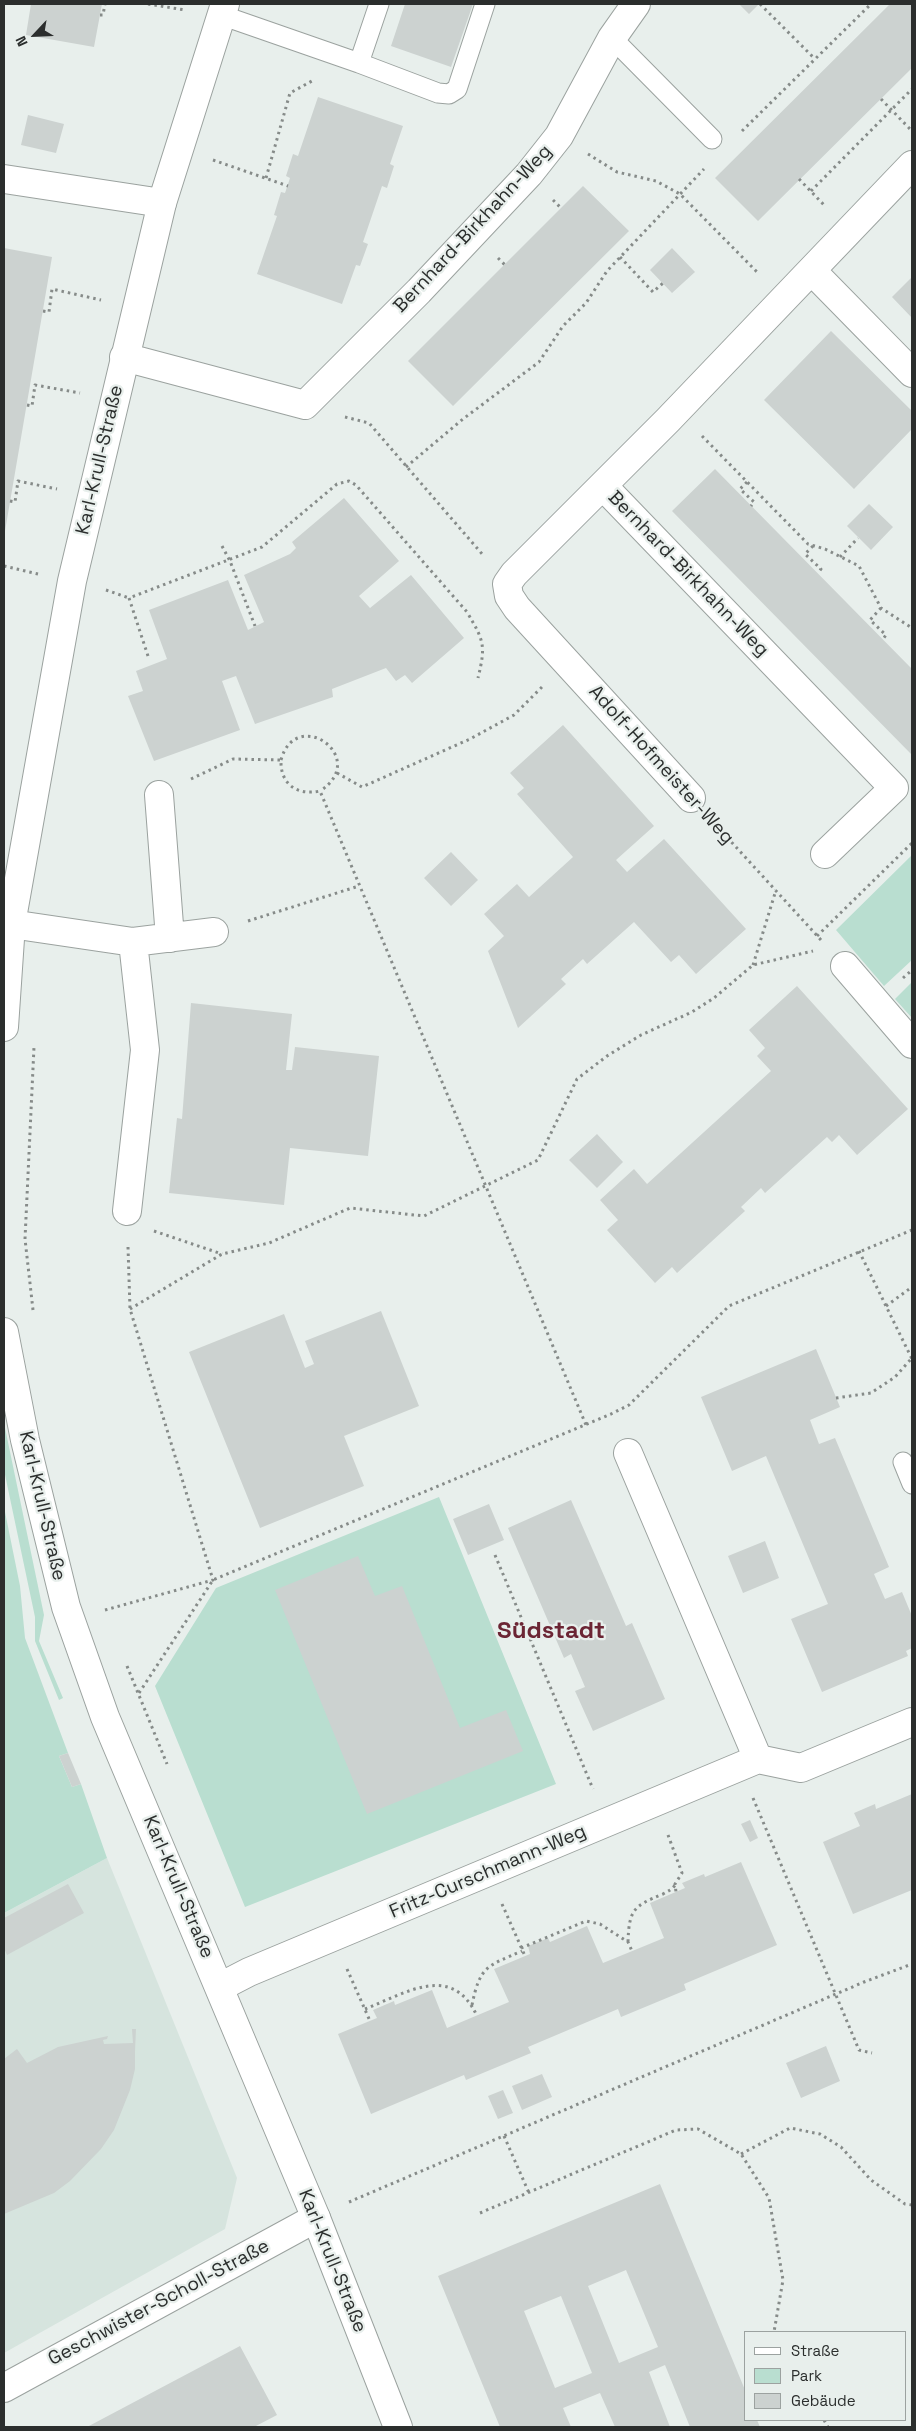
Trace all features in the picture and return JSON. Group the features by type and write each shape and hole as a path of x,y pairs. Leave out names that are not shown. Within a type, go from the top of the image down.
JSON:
{"street":[{"name":"Bernhard-Birkhahn-Weg","path":"304,405 474,233 529,174 559,136 612,38 636,4"},
{"name":"Karl-Krull-Straße","path":"4,1027 7,923 72,581 162,203 223,9"},
{"name":"Bernhard-Birkhahn-Weg","path":"825,854 894,788 603,486 912,165"},
{"path":"4,179 162,203"},
{"path":"812,271 912,373"},
{"path":"124,357 304,405"},
{"path":"508,584 514,574 603,486"},
{"name":"Adolf-Hofmeister-Weg","path":"508,584 509,596 517,608 691,798"},
{"path":"159,795 170,938"},
{"path":"7,923 133,942 214,932"},
{"path":"127,1217 145,1050 133,942"},
{"path":"837,957 912,1044"},
{"name":"Karl-Krull-Straße","path":"4,1332 25,1440 66,1607 105,1717 316,2218 398,2427"},
{"path":"628,1453 749,1763 801,1768 912,1722"},
{"name":"Fritz-Curschmann-Weg","path":"220,1987 249,1972 749,1763"},
{"name":"Geschwister-Scholl-Straße","path":"4,2388 316,2218"}],"lane":[{"path":"359,63 378,4"},
{"path":"223,9 438,93 449,94 456,88 486,4"},
{"path":"612,38 712,139"},
{"path":"903,1462 912,1484"}],"path":[{"path":"100,14 103,15 105,4"},
{"path":"148,4 188,11"},
{"path":"760,4 815,59"},
{"path":"737,136 871,4"},
{"path":"266,178 290,93 316,78 325,50"},
{"path":"811,192 912,89"},
{"path":"881,99 907,126"},
{"path":"559,136 617,172 656,181 680,194 783,300"},
{"path":"206,157 288,186"},
{"path":"406,467 463,419 539,362 562,326 586,303 607,271 711,163"},
{"path":"799,180 827,208"},
{"path":"620,257 653,292 663,283"},
{"path":"43,311 49,312 52,289 102,300"},
{"path":"26,405 32,406 35,385 81,393"},
{"path":"304,405 369,423 508,584"},
{"path":"678,409 808,544 859,566 881,608 912,628"},
{"path":"10,501 15,502 18,481 60,490"},
{"path":"104,589 129,598 230,561 262,547 337,484 349,481 356,486 467,612 479,633 484,653 478,678"},
{"path":"747,482 740,488 754,502 751,506"},
{"path":"840,557 858,538"},
{"path":"222,546 230,561 255,626"},
{"path":"813,546 805,554 821,569 818,573"},
{"path":"4,566 41,574"},
{"path":"129,598 148,656"},
{"path":"881,608 870,620 886,635 883,639"},
{"path":"336,773 362,787 470,739 514,715 567,662"},
{"path":"312,736 327,743 333,750 337,757 336,773 328,786 320,791 302,792 294,789 283,776 281,760 289,745 297,739 312,736"},
{"path":"159,795 233,759 281,760"},
{"path":"320,791 586,1425"},
{"name":"Adolf-Hofmeister-Weg","path":"691,798 837,957"},
{"path":"817,936 912,843"},
{"path":"214,932 359,886"},
{"path":"130,1309 222,1254 269,1242 350,1208 424,1216 538,1160 577,1079 607,1056 641,1035 692,1012 714,998 753,965 776,890"},
{"path":"753,965 837,957"},
{"path":"213,1580 130,1309 127,1217 222,1254"},
{"path":"105,1610 213,1580 586,1425 629,1404 729,1306 912,1230"},
{"path":"836,1398 871,1393 895,1377 912,1358 860,1251"},
{"path":"886,1306 912,1287"},
{"path":"495,1554 607,1822"},
{"path":"139,1694 213,1580"},
{"path":"749,1763 835,1995 859,2050 872,2052"},
{"path":"632,1951 628,1942 629,1925 634,1910 640,1904 672,1890 682,1873 655,1802"},
{"path":"488,1872 525,1956"},
{"path":"675,1884 676,1892"},
{"path":"472,2005 476,1986 484,1970 521,1949 586,1921 600,1924 628,1942"},
{"path":"333,1937 370,2021"},
{"path":"316,2218 504,2136 912,1964"},
{"path":"365,2009 434,1984 454,1987 472,2005 477,2016"},
{"path":"741,2154 790,2128 820,2134 841,2147 872,2180 905,2204 912,2205"},
{"path":"480,2213 676,2130 698,2130 741,2154 769,2198 783,2280 774,2331"},
{"path":"504,2136 529,2193"}],"shaded area":[{"path":"107,1858 237,2178 225,2229 4,2353 4,1913"}],"green space":[{"path":"912,855 912,960 884,986 836,930"},
{"path":"912,982 912,1018 895,999"},
{"path":"4,1423 44,1615 39,1641 63,1698 59,1700 35,1641 35,1617 4,1470"},
{"path":"439,1497 556,1784 245,1907 155,1686 216,1588"},
{"path":"4,1507 20,1586 25,1638 68,1753 59,1756 72,1787 81,1784 107,1858 4,1913"}],"building":[{"path":"31,4 102,4 94,47 26,35"},
{"path":"405,4 473,4 451,67 391,46"},
{"path":"739,4 759,4 749,14"},
{"path":"890,4 912,4 912,68 758,221 715,178"},
{"path":"318,97 403,126 390,164 394,166 387,188 382,186 363,242 368,244 360,266 356,265 342,304 257,274 277,216 274,215 281,192 285,193 290,178 286,176 293,154 298,156"},
{"path":"28,115 64,124 56,153 21,145"},
{"path":"583,186 629,231 453,406 408,361"},
{"path":"4,248 52,257 5,531 4,531"},
{"path":"672,248 695,272 672,293 650,270"},
{"path":"912,277 912,318 892,297"},
{"path":"831,331 912,411 912,429 854,489 764,400"},
{"path":"715,469 912,669 912,755 672,511"},
{"path":"344,498 399,561 359,596 370,608 411,575 464,638 412,683 405,675 396,681 386,668 332,689 333,697 255,724 236,676 222,681 240,730 154,761 128,696 143,691 136,671 167,659 149,610 228,580 248,630 264,622 244,575 290,554 296,548 292,542"},
{"path":"869,504 893,527 871,550 847,526"},
{"path":"563,725 654,826 616,860 627,872 664,839 746,929 696,974 679,955 671,962 634,922 587,964 583,959 561,979 566,984 518,1028 488,951 504,936 484,914 517,884 529,897 573,857 517,794 524,788 510,773"},
{"path":"451,852 478,880 451,906 424,878"},
{"path":"797,986 908,1109 857,1155 839,1135 832,1142 827,1137 765,1193 761,1188 741,1207 745,1211 677,1273 672,1267 655,1283 607,1230 618,1220 600,1200 634,1169 647,1184 771,1071 757,1056 765,1048 749,1030"},
{"path":"191,1003 292,1014 286,1070 292,1070 295,1047 379,1056 368,1156 290,1148 284,1205 169,1193 177,1118 182,1119"},
{"path":"597,1134 623,1162 597,1188 569,1160"},
{"path":"381,1311 419,1406 344,1436 364,1486 260,1528 189,1352 284,1314 305,1368 314,1364 305,1341"},
{"path":"816,1349 840,1407 810,1420 819,1444 835,1438 889,1567 874,1574 885,1599 902,1592 912,1616 912,1648 906,1651 908,1656 822,1692 791,1619 828,1604 766,1456 732,1471 701,1397"},
{"path":"571,1500 626,1626 632,1623 665,1699 593,1731 575,1691 585,1687 571,1654 564,1658 508,1528"},
{"path":"489,1504 504,1540 468,1555 453,1519"},
{"path":"765,1541 779,1578 743,1593 728,1556"},
{"path":"358,1556 375,1596 402,1586 460,1728 506,1710 523,1751 367,1814 275,1590"},
{"path":"68,1753 81,1784 72,1787 59,1756"},
{"path":"912,1794 912,1890 853,1914 823,1842 860,1826 854,1813 875,1804 876,1809"},
{"path":"750,1820 758,1838 750,1842 741,1824"},
{"path":"741,1862 777,1945 684,1984 686,1990 621,2017 618,2009 528,2047 531,2053 466,2080 464,2075 371,2114 338,2034 377,2018 373,2010 394,2001 395,2005 432,1990 447,2028 509,2002 494,1969 530,1954 528,1946 548,1938 550,1942 587,1926 603,1963 664,1938 650,1903 685,1888 682,1883 704,1874 705,1877"},
{"path":"68,1884 84,1913 7,1955 4,1948 4,1918"},
{"path":"132,2029 136,2029 135,2069 130,2090 114,2130 101,2149 70,2181 54,2193 4,2214 4,2059 17,2049 27,2063 58,2047 108,2036 107,2039 103,2040 104,2044 133,2043"},
{"path":"826,2046 840,2081 801,2098 786,2063"},
{"path":"542,2074 552,2097 522,2110 512,2086"},
{"path":"503,2090 513,2113 498,2119 488,2096"},
{"path":"660,2184 744,2388 744,2421 757,2421 760,2427 690,2427 665,2365 649,2372 670,2427 615,2427 600,2393 563,2408 571,2427 500,2427 438,2276","holes":["626,2270 658,2347 619,2363 588,2286","561,2296 592,2373 555,2388 524,2311"]},
{"path":"240,2346 277,2415 254,2427 87,2427"}],"district":[{"name":"Südstadt","path":"551,1631"}]}
